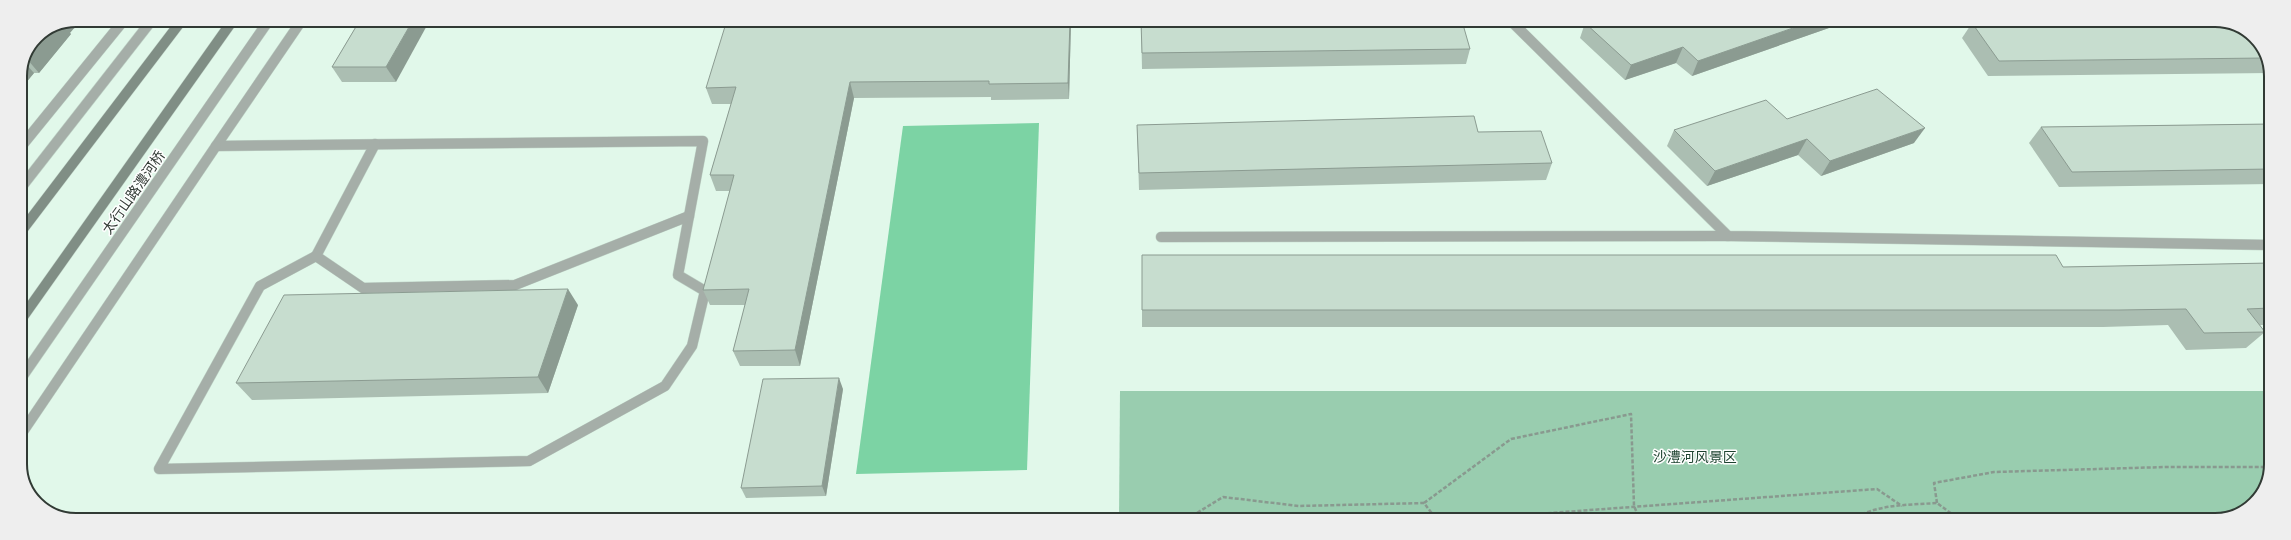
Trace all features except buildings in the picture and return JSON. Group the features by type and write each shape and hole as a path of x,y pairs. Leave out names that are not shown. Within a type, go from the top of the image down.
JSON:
{"main road":[{"path":"27,224 177,27"},
{"name":"太行山路澧河桥","path":"27,311 228,27"}],"street":[{"path":"27,139 118,27"},
{"path":"27,180 147,27"},
{"name":"太行山路澧河桥","path":"27,370 264,27"},
{"path":"27,426 297,27"},
{"path":"1517,27 1728,236"},
{"path":"216,146 375,144 703,141 678,275 704,291 692,346 665,386 529,461 159,468 260,286 316,256 375,144"},
{"path":"316,256 363,288 515,285 689,216"},
{"path":"1161,237 1728,236 2264,245"}],"path":[{"path":"1198,513 1223,497 1299,506 1424,503 1511,439 1631,414 1634,506 1637,513"},
{"path":"1937,503 1934,482 1994,472 2166,466 2264,467"},
{"path":"1561,513 1634,506 1877,489 1902,506"},
{"path":"1424,503 1432,513"},
{"path":"1859,513 1902,506 1937,503 1951,513"}],"green space":[{"name":"沙澧河风景区","path":"1120,391 2264,391 2263,474 2257,489 2247,501 2234,509 2225,512 1119,513"}],"shaded area":[{"path":"1039,123 1027,470 856,474 903,126"}]}
